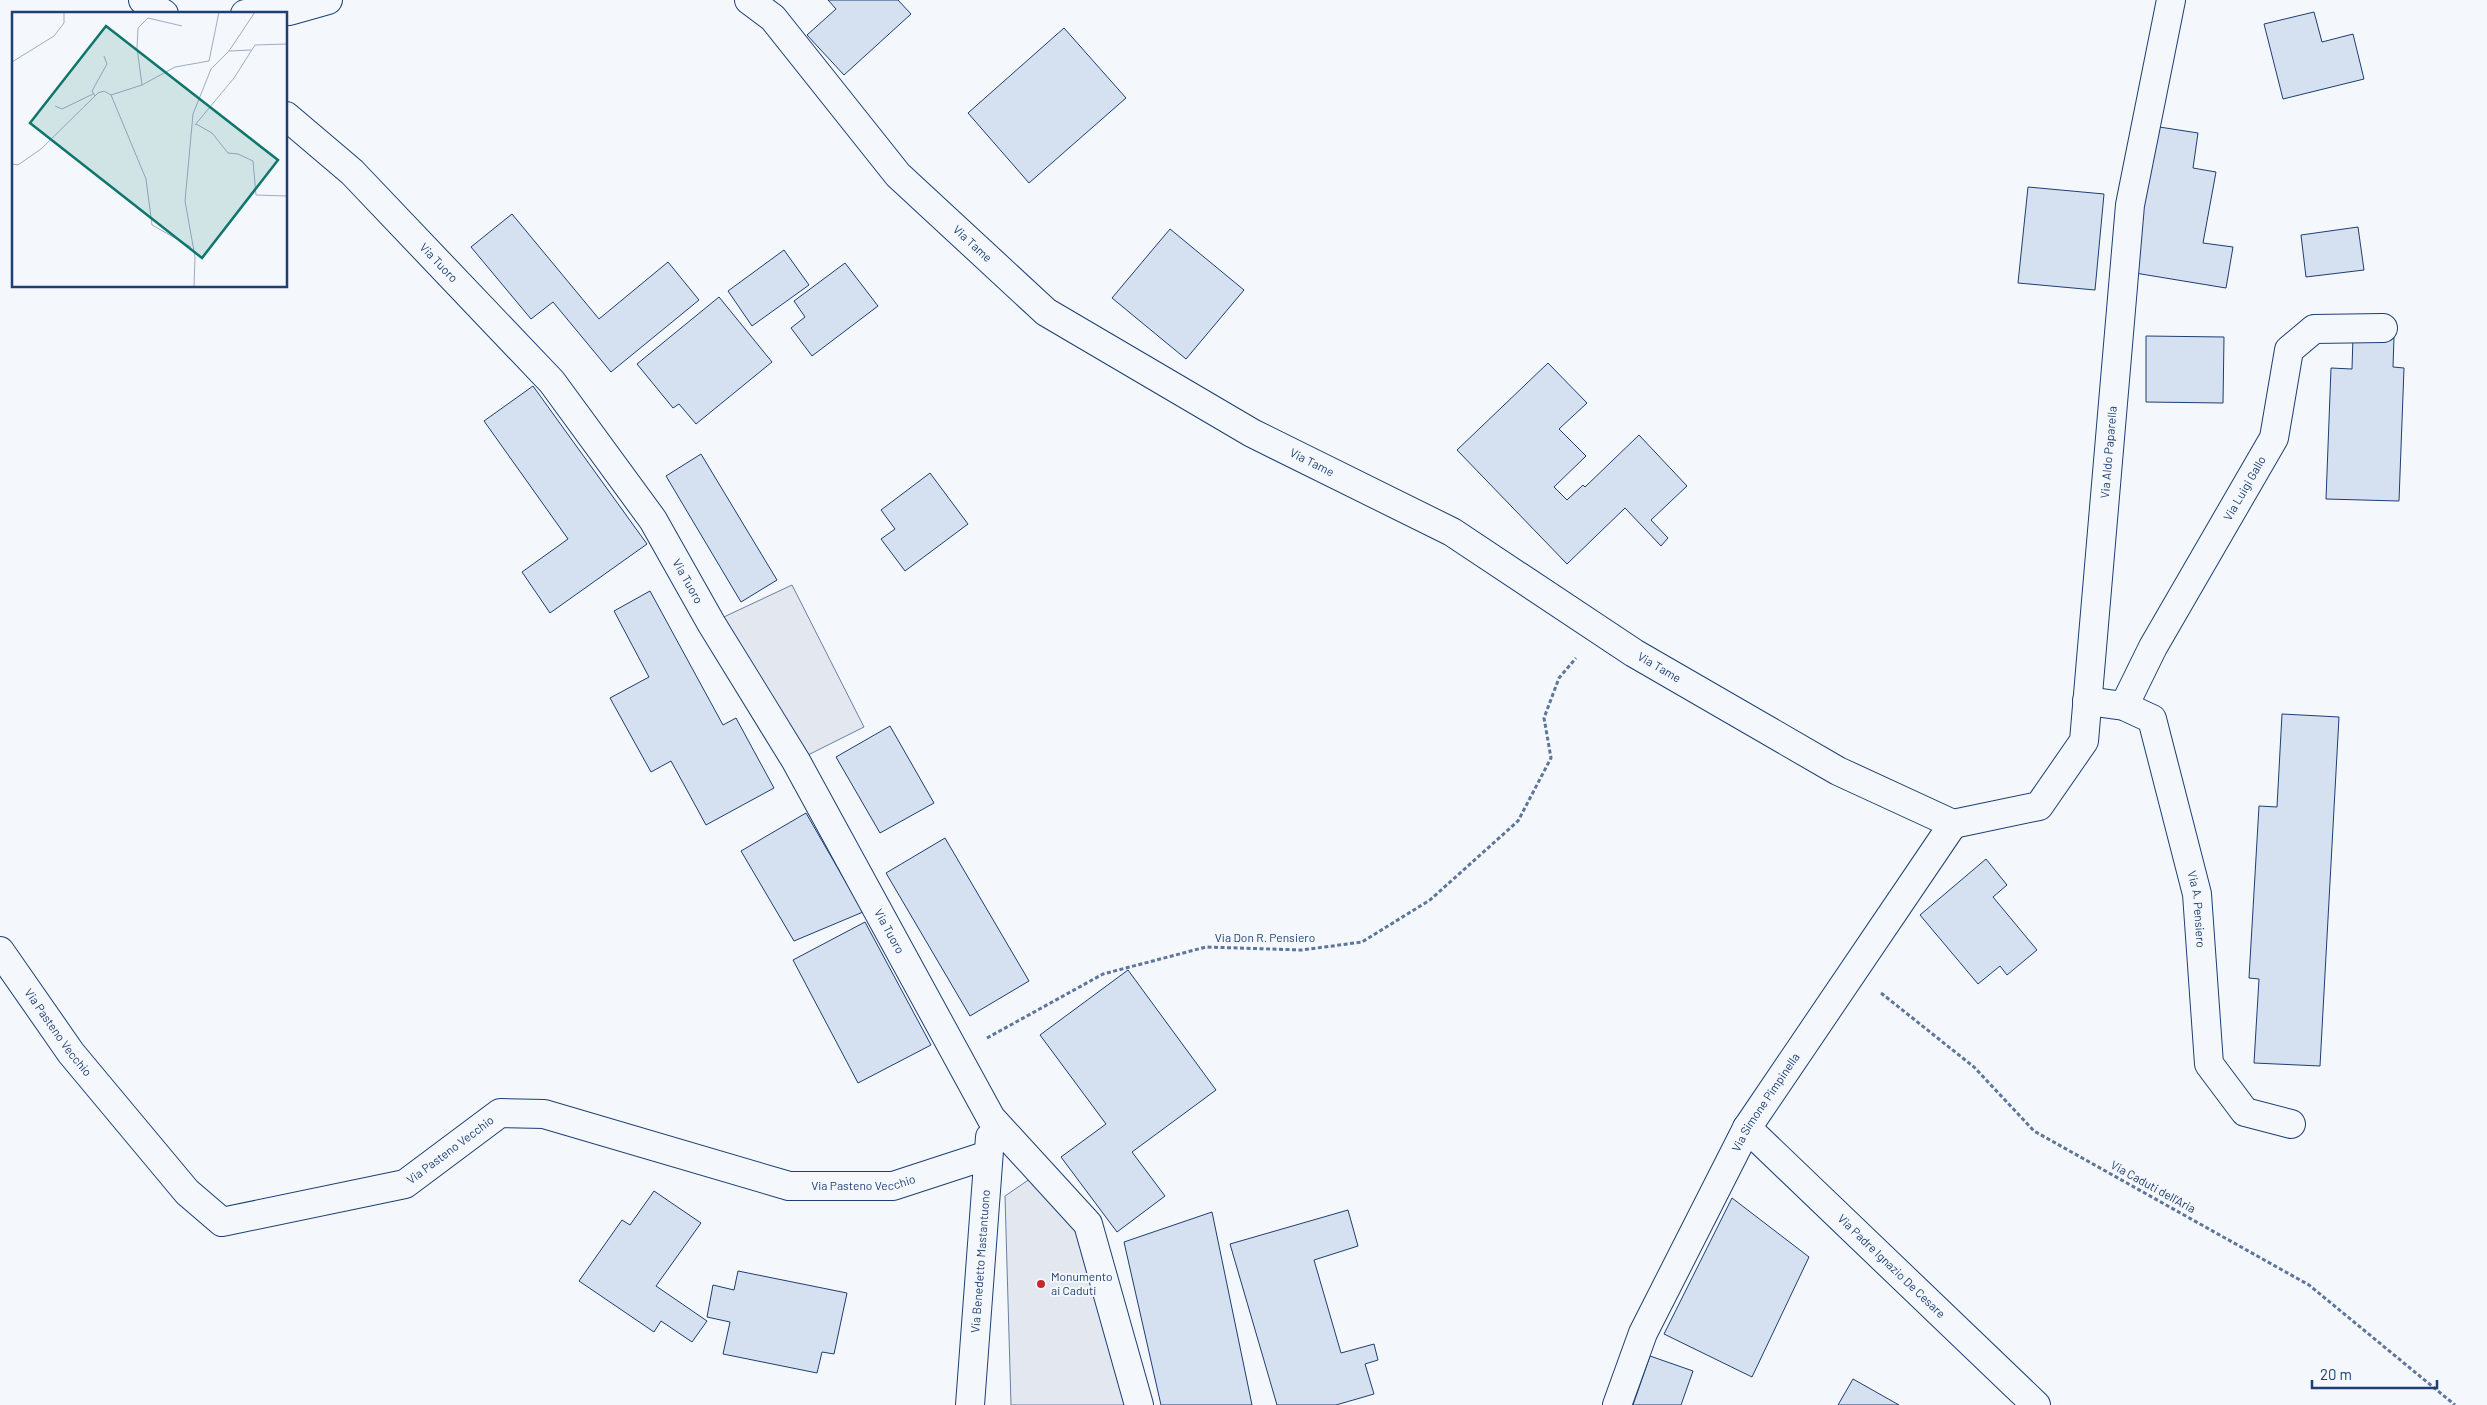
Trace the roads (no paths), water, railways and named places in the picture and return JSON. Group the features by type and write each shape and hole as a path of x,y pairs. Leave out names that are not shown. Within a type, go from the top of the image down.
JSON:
{"street":[{"path":"143,0 161,12"},
{"path":"274,12 289,11 328,0"},
{"name":"Via Tame","path":"749,0 773,18 898,176 1046,312 1252,433 1452,532 1634,653 1838,771 1953,824"},
{"name":"Via Aldo Paparella","path":"1953,824 2039,806 2084,741 2130,205 2171,0"},
{"name":"Via Tuoro","path":"288,118 352,172 552,382 653,520 711,623 796,760 991,1118 1088,1224 1139,1405"},
{"name":"Via Luigi Gallo","path":"2124,706 2153,648 2274,438 2289,350 2314,329 2382,328"},
{"name":"Via A. Pensiero","path":"2087,701 2124,706 2152,720 2196,894 2209,1064 2244,1112 2291,1124"},
{"name":"Via Simone Pimpinella","path":"1617,1405 1643,1333 1747,1128 1953,824"},
{"name":"Via Pasteno Vecchio","path":"0,951 70,1053 187,1192 222,1222 405,1184 500,1113 544,1114 789,1186 893,1186 988,1155"},
{"name":"Via Benedetto Mastantuono","path":"970,1405 991,1118"},
{"name":"Via Padre Ignazio De Cesare","path":"1747,1128 2036,1405"}],"place":[{"name":"Monumento ai Caduti","path":"1041,1284"}]}
